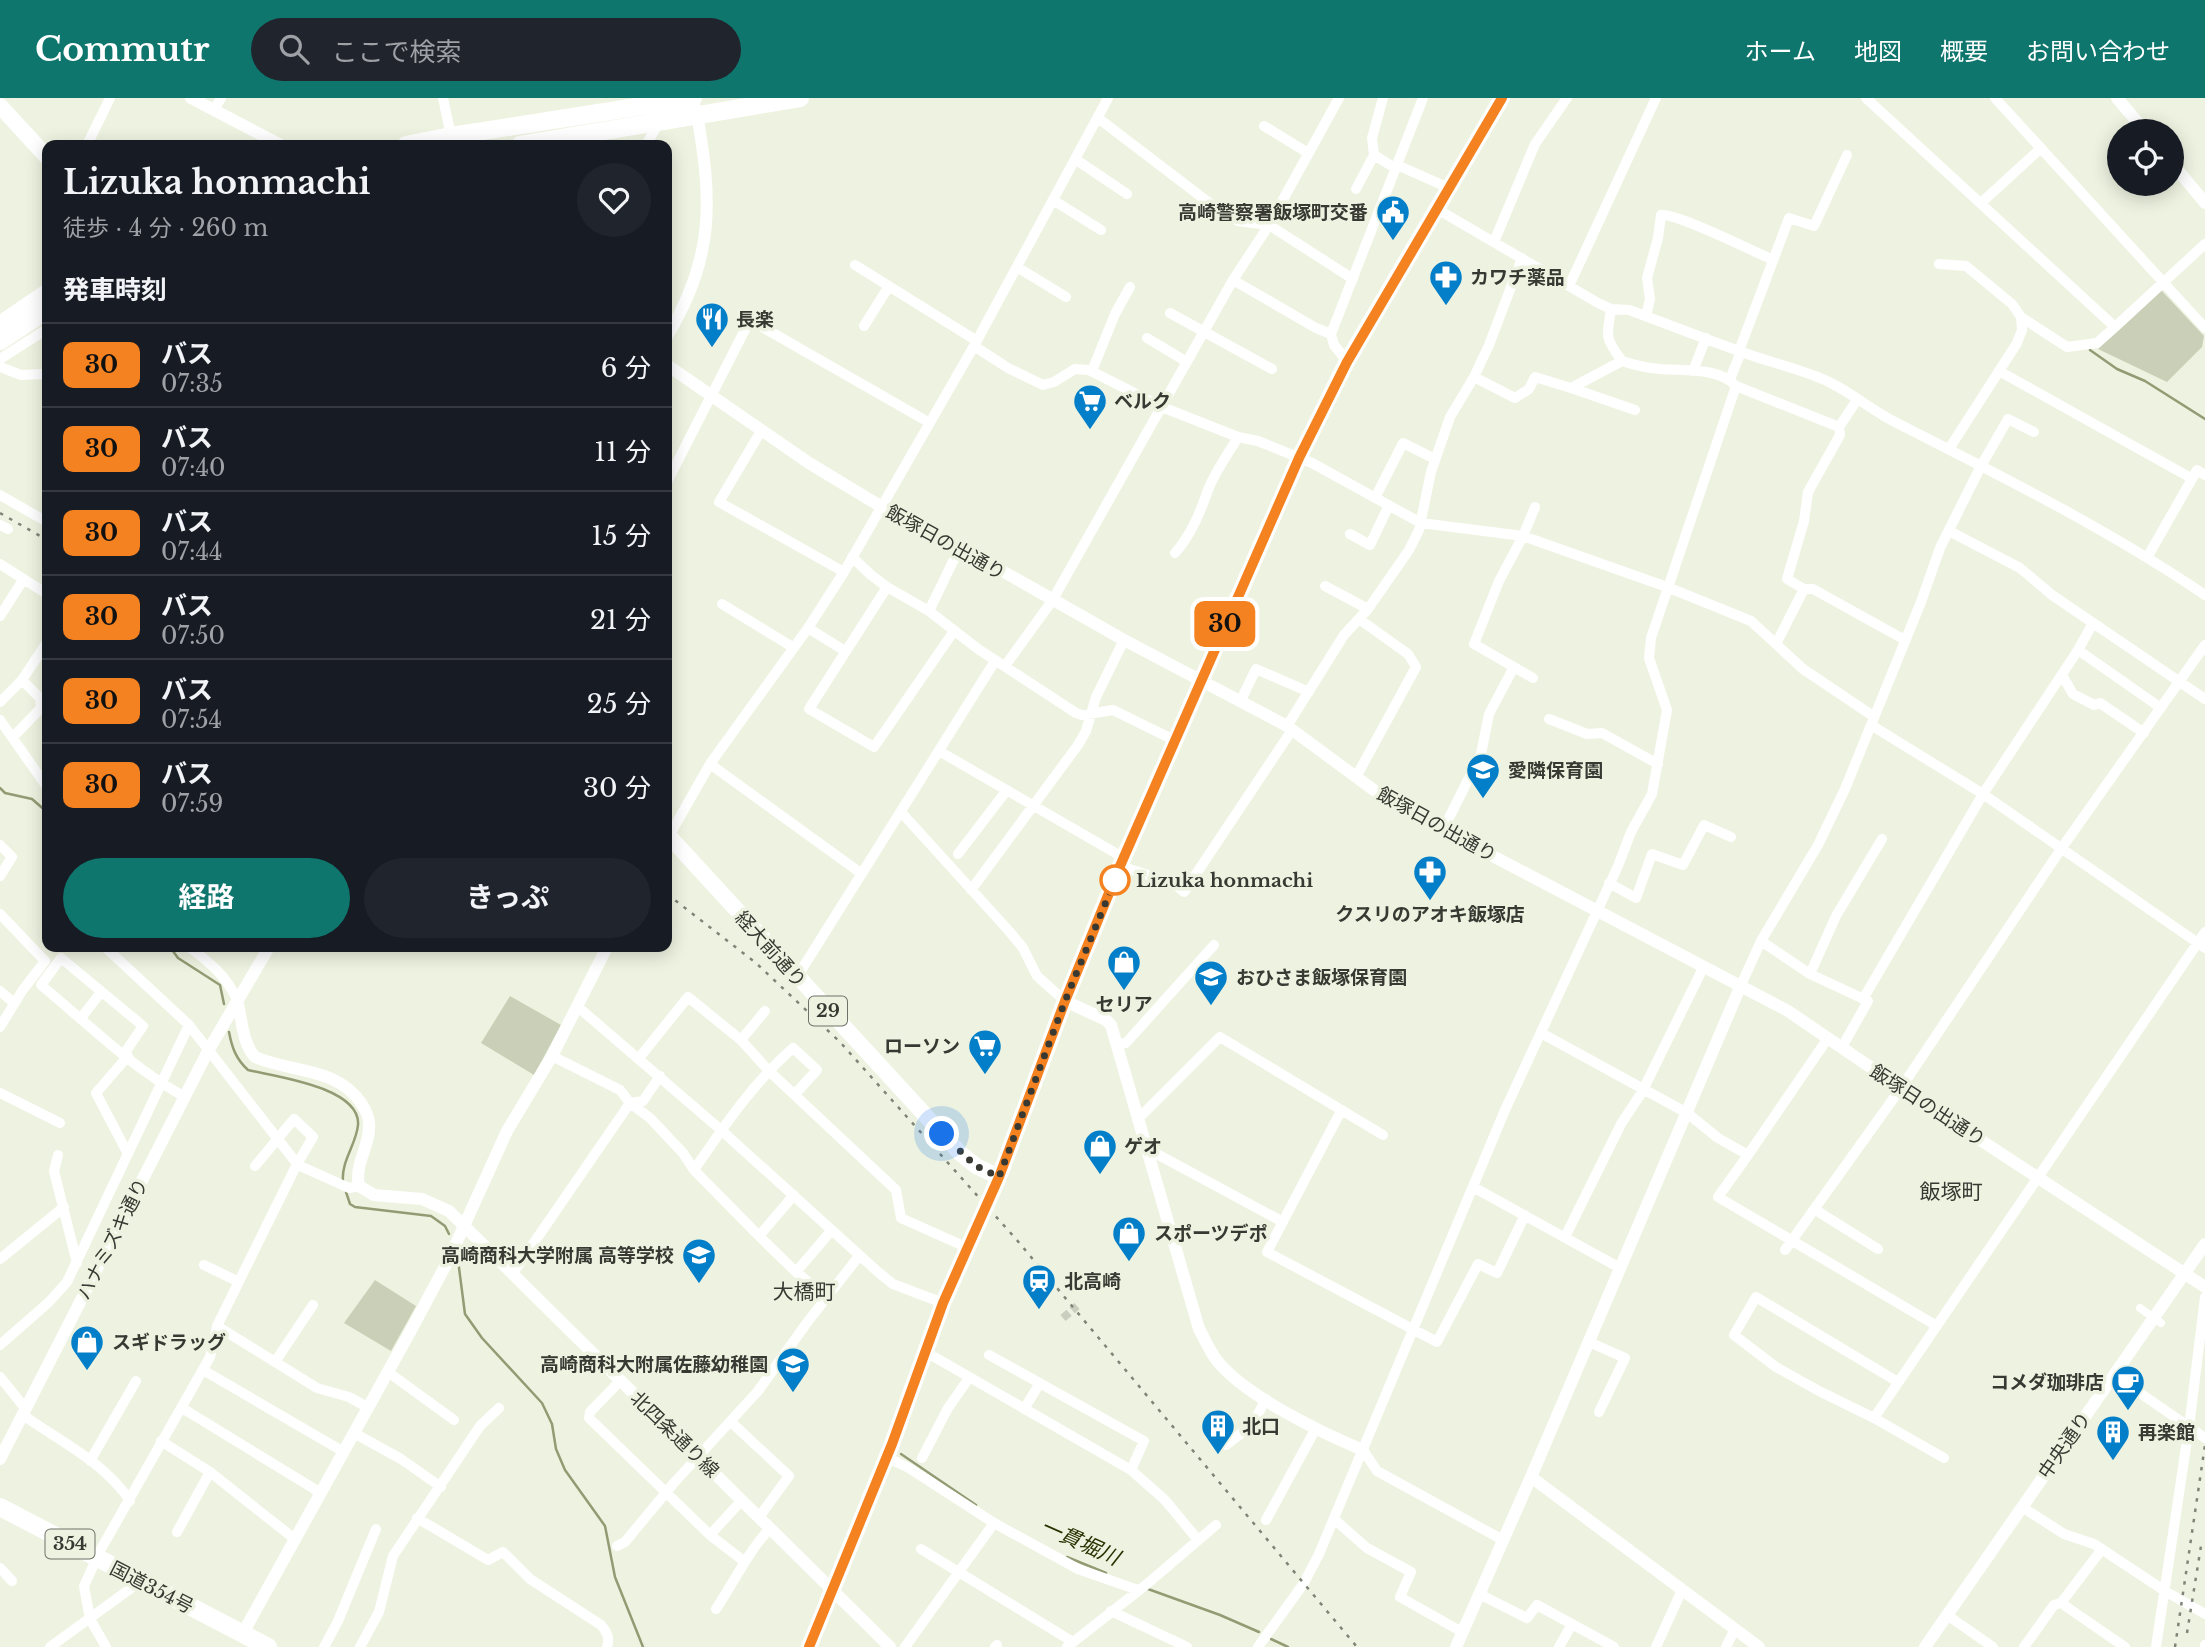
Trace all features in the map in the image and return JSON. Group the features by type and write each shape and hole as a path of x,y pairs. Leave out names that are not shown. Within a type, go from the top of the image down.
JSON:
{"highway":[{"path":"431,140 695,104 800,98"},
{"path":"549,140 660,121 695,104"},
{"path":"0,325 42,296"},
{"path":"0,341 42,313"},
{"name":"国道354号","path":"0,1507 254,1642"}],"main road":[{"path":"809,1647 886,1457 943,1303 999,1177 1065,1001 1122,862 1299,458 1347,362 1502,98"},
{"path":"0,106 42,152"},
{"name":"経大前通り","path":"672,839 960,1153 976,1166 999,1177"}],"street":[{"path":"89,140 110,98"},
{"path":"191,98 271,140"},
{"path":"214,110 221,98"},
{"path":"443,98 451,136"},
{"path":"672,828 710,764 808,628 844,572 976,343 1108,98"},
{"path":"797,977 939,751 1000,664 1052,601 1233,280 1269,225 1339,98"},
{"path":"1356,189 1374,155 1372,138 1383,98"},
{"path":"1347,362 1334,345 1331,334 1423,98"},
{"path":"1494,242 1535,144 1567,98"},
{"path":"1569,286 1656,98"},
{"path":"1866,98 2115,327"},
{"path":"1995,98 2205,328"},
{"path":"2117,98 2135,119"},
{"path":"672,327 685,307 704,253 708,198 695,104"},
{"path":"1098,118 1222,212 1246,223 1269,225 1353,279"},
{"path":"649,140 660,121"},
{"path":"1264,126 1308,153"},
{"path":"1981,203 2041,148"},
{"path":"1374,155 1396,167 1450,188"},
{"path":"1258,1647 1304,1583 1334,1519 1473,1186 1631,832 1652,794 1667,710 1649,658 1651,638 1733,382 1740,352 1789,218 1814,226 1847,155"},
{"path":"1075,159 1127,194"},
{"path":"2184,178 2205,203"},
{"path":"1053,201 1101,230"},
{"path":"1437,209 1611,309 1629,310 1842,388 1857,400 2148,556 2205,595"},
{"path":"1646,316 1650,299 1647,278 1661,215 1683,220 1773,260"},
{"path":"1940,264 1965,266 2012,304 2021,317 2067,347 2097,343 2205,244"},
{"path":"939,751 1122,862 1173,883 1184,892 1289,728 1344,635 1368,609 1409,550 1421,523 1435,459 1450,417 1474,377 1522,258"},
{"path":"855,265 976,343 1008,368 1043,385 1054,382 1075,369 1092,372 1162,407 1238,437 1258,440 1312,463 1421,523 1523,536 1667,587 1751,621 1803,669 1872,721 1983,794 2201,946"},
{"path":"1017,267 1066,297"},
{"path":"1233,280 1331,334"},
{"path":"864,326 889,286"},
{"path":"1092,372 1115,314 1130,287"},
{"path":"1611,309 1606,334 1609,344 1622,361"},
{"path":"1170,313 1272,369"},
{"path":"1949,449 2017,343 2022,330 2021,317"},
{"path":"672,472 750,320 930,423"},
{"path":"0,359 42,331"},
{"path":"1147,338 1187,362"},
{"path":"1693,371 1706,338"},
{"path":"1571,388 1622,361 1659,369 1693,371 1733,382 1839,427"},
{"path":"0,367 21,375 42,374"},
{"name":"飯塚日の出通り","path":"672,368 761,430 880,506 1289,728 1390,802 1788,1011 2205,1287"},
{"path":"1999,371 2191,478"},
{"path":"1474,377 1515,398 1529,388 1535,377 1635,410"},
{"path":"1857,400 1839,427 1840,435 1808,492 1804,522 1787,579 1804,589 1813,589 1905,640"},
{"path":"1456,1647 1741,985 1761,941 1818,845 1845,789 1949,531 2008,419 2034,432"},
{"path":"761,430 719,502 844,572"},
{"path":"1175,553 1184,542 1205,503 1208,490 1238,437"},
{"path":"1375,498 1403,443 1435,459"},
{"path":"2148,556 2191,478 2197,470 2205,475"},
{"path":"0,495 42,519"},
{"path":"1350,534 1370,545 1389,505"},
{"path":"1533,678 1474,644 1499,581 1535,507"},
{"path":"1949,531 2020,568 2052,595 2205,699"},
{"path":"929,611 959,549"},
{"path":"852,557 887,587 929,611 1000,664 1076,713 1082,715 1113,710 1174,740"},
{"path":"0,564 42,591"},
{"path":"0,616 23,580"},
{"path":"1325,586 1368,609"},
{"path":"887,587 809,709 874,747 954,631"},
{"path":"1776,644 1804,589"},
{"path":"722,604 794,648"},
{"path":"1356,777 1416,667 1408,654 1359,619"},
{"path":"1863,999 1983,794 2078,650 2093,622"},
{"path":"808,628 845,651"},
{"path":"971,890 1078,745 1124,640"},
{"path":"1788,1245 1901,1088 2061,849 2205,645"},
{"path":"2078,650 2161,708"},
{"path":"0,702 22,680 42,651"},
{"path":"1443,830 1481,754 1489,714 1514,667"},
{"path":"1240,702 1256,669 1309,692"},
{"path":"2062,675 2073,694 2094,705 2099,703 2144,733"},
{"path":"13,737 41,708 40,698 22,680"},
{"path":"1549,719 1587,734 1602,733 1658,764"},
{"path":"0,720 42,780"},
{"path":"710,764 862,874"},
{"path":"958,853 1007,790"},
{"path":"901,812 1023,948 1037,976 1065,1001 1111,1025 1189,1296 1204,1338 1216,1359 1230,1374 1315,1430 1363,1451 1377,1471 1503,1540"},
{"path":"1609,883 1636,898 1652,854 1683,865 1704,825 1731,837"},
{"path":"1810,974 1836,916 1882,839"},
{"path":"0,845 12,857 0,876"},
{"path":"0,914 45,961 0,1027"},
{"path":"1874,1418 2201,946 2205,932"},
{"path":"1761,941 1810,974 1868,1001 1842,1047"},
{"path":"1117,1044 1126,1043 1214,945"},
{"path":"110,952 188,1025 297,1164 349,1186 369,1132 369,1121 360,1101 351,1090 329,1077 255,1057 231,1010 232,988 221,974 195,952"},
{"name":"ハナミズキ通り","path":"0,1459 208,1051 266,952"},
{"path":"254,1642 296,1540 455,1245 507,1131 552,1056 605,952"},
{"path":"128,1154 96,1093 126,1055 143,1026 61,958 41,985 126,1055 161,1084 185,1097"},
{"path":"1565,1237 1704,966"},
{"path":"0,991 14,1003"},
{"path":"81,1018 101,992"},
{"path":"639,1058 688,997 741,1040 768,1070 896,1190 901,1218 968,1248"},
{"path":"578,1007 660,1076 831,1231 893,1283 943,1303"},
{"path":"741,1040 765,1012"},
{"path":"0,1345 66,1282 188,1025"},
{"path":"1542,1033 1687,1113 1718,1138 1748,1155"},
{"path":"1137,1120 1220,1037 1383,1135"},
{"path":"1828,1038 1718,1197 1788,1245 1937,1326"},
{"path":"694,1170 768,1070 793,1048 817,1070 795,1094"},
{"path":"552,1056 620,1090 630,1103 650,1118 683,1153 694,1170 796,1272 827,1297"},
{"path":"513,1273 630,1103 643,1101 660,1076"},
{"path":"0,1093 60,1123"},
{"path":"1341,1111 1267,1252 1437,1342 1478,1264 1497,1273 1525,1215"},
{"path":"106,1647 90,1619 84,1586 161,1441 211,1357 217,1326 313,1137 294,1119 255,1166"},
{"path":"1148,1154 1155,1153 1283,1222"},
{"path":"58,1154 54,1171 77,1263"},
{"name":"北四条通り線","path":"349,1186 374,1195 432,1202 449,1211 890,1647"},
{"path":"1473,1186 1620,1268"},
{"path":"760,1236 794,1195"},
{"path":"0,1259 64,1207"},
{"path":"1814,1209 1878,1249"},
{"path":"796,1272 831,1231"},
{"name":"中央通り","path":"1925,1647 2205,1244"},
{"path":"617,1546 625,1542 761,1388 859,1255"},
{"path":"204,1265 239,1282"},
{"path":"1898,1382 1756,1297 1734,1335 1776,1367 1944,1458"},
{"path":"2156,1647 2189,1427 2205,1297"},
{"path":"275,1362 313,1305"},
{"path":"2140,1308 2161,1323"},
{"path":"217,1326 317,1388 349,1397 369,1408"},
{"path":"1589,1342 1625,1358 1599,1412"},
{"path":"924,1351 1132,1470 1165,1500 1198,1540"},
{"path":"989,1355 1144,1441 1132,1470"},
{"path":"203,1370 344,1452"},
{"path":"388,1372 454,1420"},
{"path":"2114,1375 2205,1438"},
{"path":"0,1377 24,1411 121,1487 130,1501"},
{"path":"922,1458 948,1408 969,1378"},
{"path":"90,1461 136,1381"},
{"path":"620,1381 590,1412 589,1418 710,1535 745,1562"},
{"path":"1024,1409 1040,1383"},
{"path":"1226,1445 1252,1425 1266,1399"},
{"path":"182,1408 321,1493"},
{"path":"360,1647 379,1612 393,1556 479,1428 499,1408"},
{"path":"731,1422 789,1476 759,1517"},
{"path":"1266,1520 1315,1430"},
{"path":"354,1433 401,1459 441,1487"},
{"path":"161,1441 210,1472 296,1540"},
{"path":"886,1457 909,1468 994,1523 1078,1569 1142,1588"},
{"path":"177,1532 210,1472"},
{"path":"1531,1477 1759,1647"},
{"path":"710,1535 742,1500"},
{"path":"2022,1507 2064,1534 2094,1544 2205,1614"},
{"path":"417,1518 488,1560 503,1552 530,1580 601,1625 607,1632 607,1647"},
{"path":"1334,1519 1367,1548 1412,1572 1400,1597 1462,1632"},
{"path":"905,1647 994,1523"},
{"path":"921,1549 1070,1644 1216,1525"},
{"path":"716,1609 752,1549 770,1528"},
{"path":"324,1647 338,1621 376,1529"},
{"path":"2024,1647 2054,1605 2061,1603 2102,1549"},
{"path":"0,1568 12,1581"},
{"path":"50,1647 141,1581"},
{"path":"1656,1647 1682,1590"},
{"path":"1479,1594 1527,1618 1537,1605 1614,1647"},
{"path":"2061,1603 2125,1647"},
{"path":"1111,1611 1180,1645"},
{"path":"1947,1615 1993,1647"},
{"path":"1559,1647 1572,1624"},
{"path":"1726,1647 1735,1629"}],"green space":[{"path":"2161,290 2204,336 2202,347 2167,382 2098,349"},
{"path":"510,996 561,1025 534,1075 481,1043"},
{"path":"375,1280 416,1306 391,1351 344,1323"}],"waterway":[{"path":"2090,350 2117,369 2145,381 2205,419"},
{"path":"0,788 5,793 32,799 42,808"},
{"path":"174,952 178,958 220,985 224,1004"},
{"path":"229,1032 235,1053 248,1070 295,1080 331,1092 346,1101 355,1112 358,1125 344,1167 343,1182"},
{"path":"346,1192 350,1204 355,1207 431,1216 445,1226 449,1234"},
{"path":"458,1260 465,1314 482,1338 542,1403 552,1424 556,1449 565,1470 605,1526 615,1577 643,1647"},
{"name":"一貫堀川","path":"901,1454 976,1505"},
{"name":"一貫堀川","path":"1067,1557 1106,1573"},
{"name":"一貫堀川","path":"1148,1589 1259,1632"},
{"name":"一貫堀川","path":"1271,1639 1288,1647"}],"tunnel":[{"path":"1063,1318 1077,1306"}],"railway":[{"path":"0,513 42,537"},
{"path":"672,898 756,963 840,1042 1016,1239 1357,1647"},
{"path":"2175,1647 2205,1445"},
{"path":"2187,1633 2201,1546"}],"bus line":[{"name":"30","path":"809,1647 892,1444 943,1303 999,1177 1065,1001 1120,866 1299,458 1347,362 1502,98"}],"place":[{"name":"高崎警察署飯塚町交番","path":"1393,242"},
{"name":"カワチ薬品","path":"1446,307"},
{"name":"長楽","path":"712,349"},
{"name":"ベルク","path":"1090,431"},
{"name":"愛隣保育園","path":"1483,800"},
{"name":"Lizuka honmachi","path":"1115,880"},
{"name":"クスリのアオキ飯塚店","path":"1430,902"},
{"name":"セリア","path":"1124,992"},
{"name":"おひさま飯塚保育園","path":"1211,1007"},
{"name":"ローソン","path":"985,1076"},
{"name":"ゲオ","path":"1100,1176"},
{"name":"スポーツデポ","path":"1129,1263"},
{"name":"高崎商科大学附属 高等学校","path":"699,1285"},
{"name":"北高崎","path":"1039,1311"},
{"name":"スギドラッグ","path":"87,1372"},
{"name":"高崎商科大附属佐藤幼稚園","path":"793,1394"},
{"name":"コメダ珈琲店","path":"2128,1412"},
{"name":"北口","path":"1218,1456"},
{"name":"再楽館","path":"2113,1462"}],"district":[{"name":"飯塚町","path":"1951,1192"},
{"name":"大橋町","path":"804,1292"}],"route":[{"path":"942,1134 976,1166 999,1177 1065,1001 1115,880"}]}
